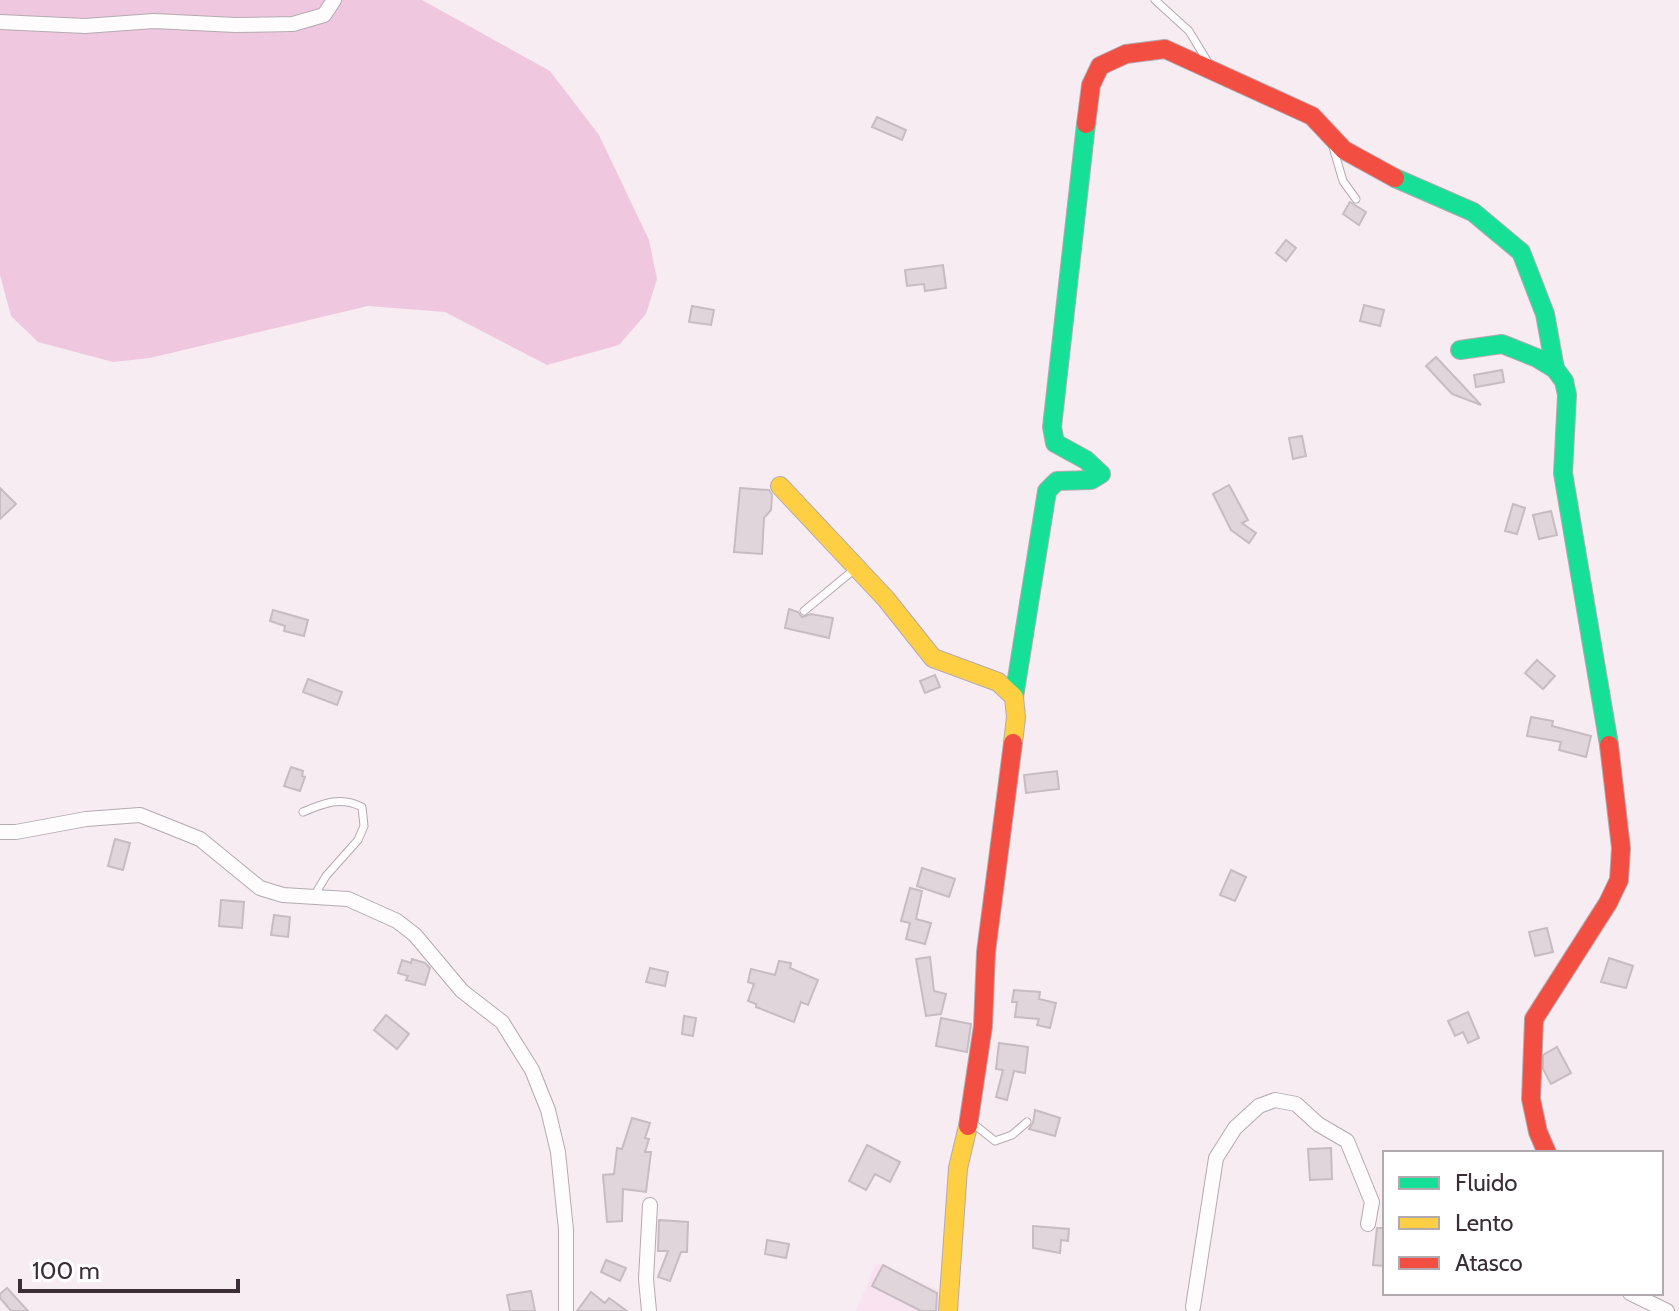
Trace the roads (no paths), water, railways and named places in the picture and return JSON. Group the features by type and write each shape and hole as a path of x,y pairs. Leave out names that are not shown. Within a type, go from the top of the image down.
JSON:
{"street":[{"path":"0,22 85,26 154,21 293,24 324,15 334,0"},
{"path":"948,1311 958,1168 970,1120 983,1026 986,952 1016,717 1014,697 1047,491 1057,481 1091,480 1101,474 1093,464 1071,455 1055,443 1052,427 1078,183 1094,75 1105,62 1120,56 1165,49 1312,116 1344,150 1363,162 1473,212 1521,252 1545,314 1555,369"},
{"path":"1460,350 1502,344 1537,358 1555,369 1564,381 1567,395 1563,473 1615,783 1621,848 1619,880 1608,903 1534,1019 1531,1099 1538,1132 1546,1151"},
{"path":"780,486 858,566 933,658 998,682 1014,697"},
{"path":"0,832 86,819 140,815 200,839 260,888 283,895 348,899 397,921 415,935 462,991 502,1022 523,1053 548,1110 558,1152 566,1230 566,1311"},
{"path":"1197,1310 1216,1158 1235,1128 1259,1106 1275,1100 1296,1104 1318,1124 1347,1141 1372,1202 1368,1224"},
{"path":"649,1311 646,1279 650,1205"},
{"path":"1634,1295 1667,1311"}],"lane":[{"path":"1155,0 1189,31 1212,69"},
{"path":"1331,137 1343,181 1356,199"},
{"path":"804,611 858,566"},
{"path":"303,812 328,802 349,801 362,807 364,826 358,840 326,876 314,896"},
{"path":"970,1120 995,1141 1012,1135 1027,1122"}]}
